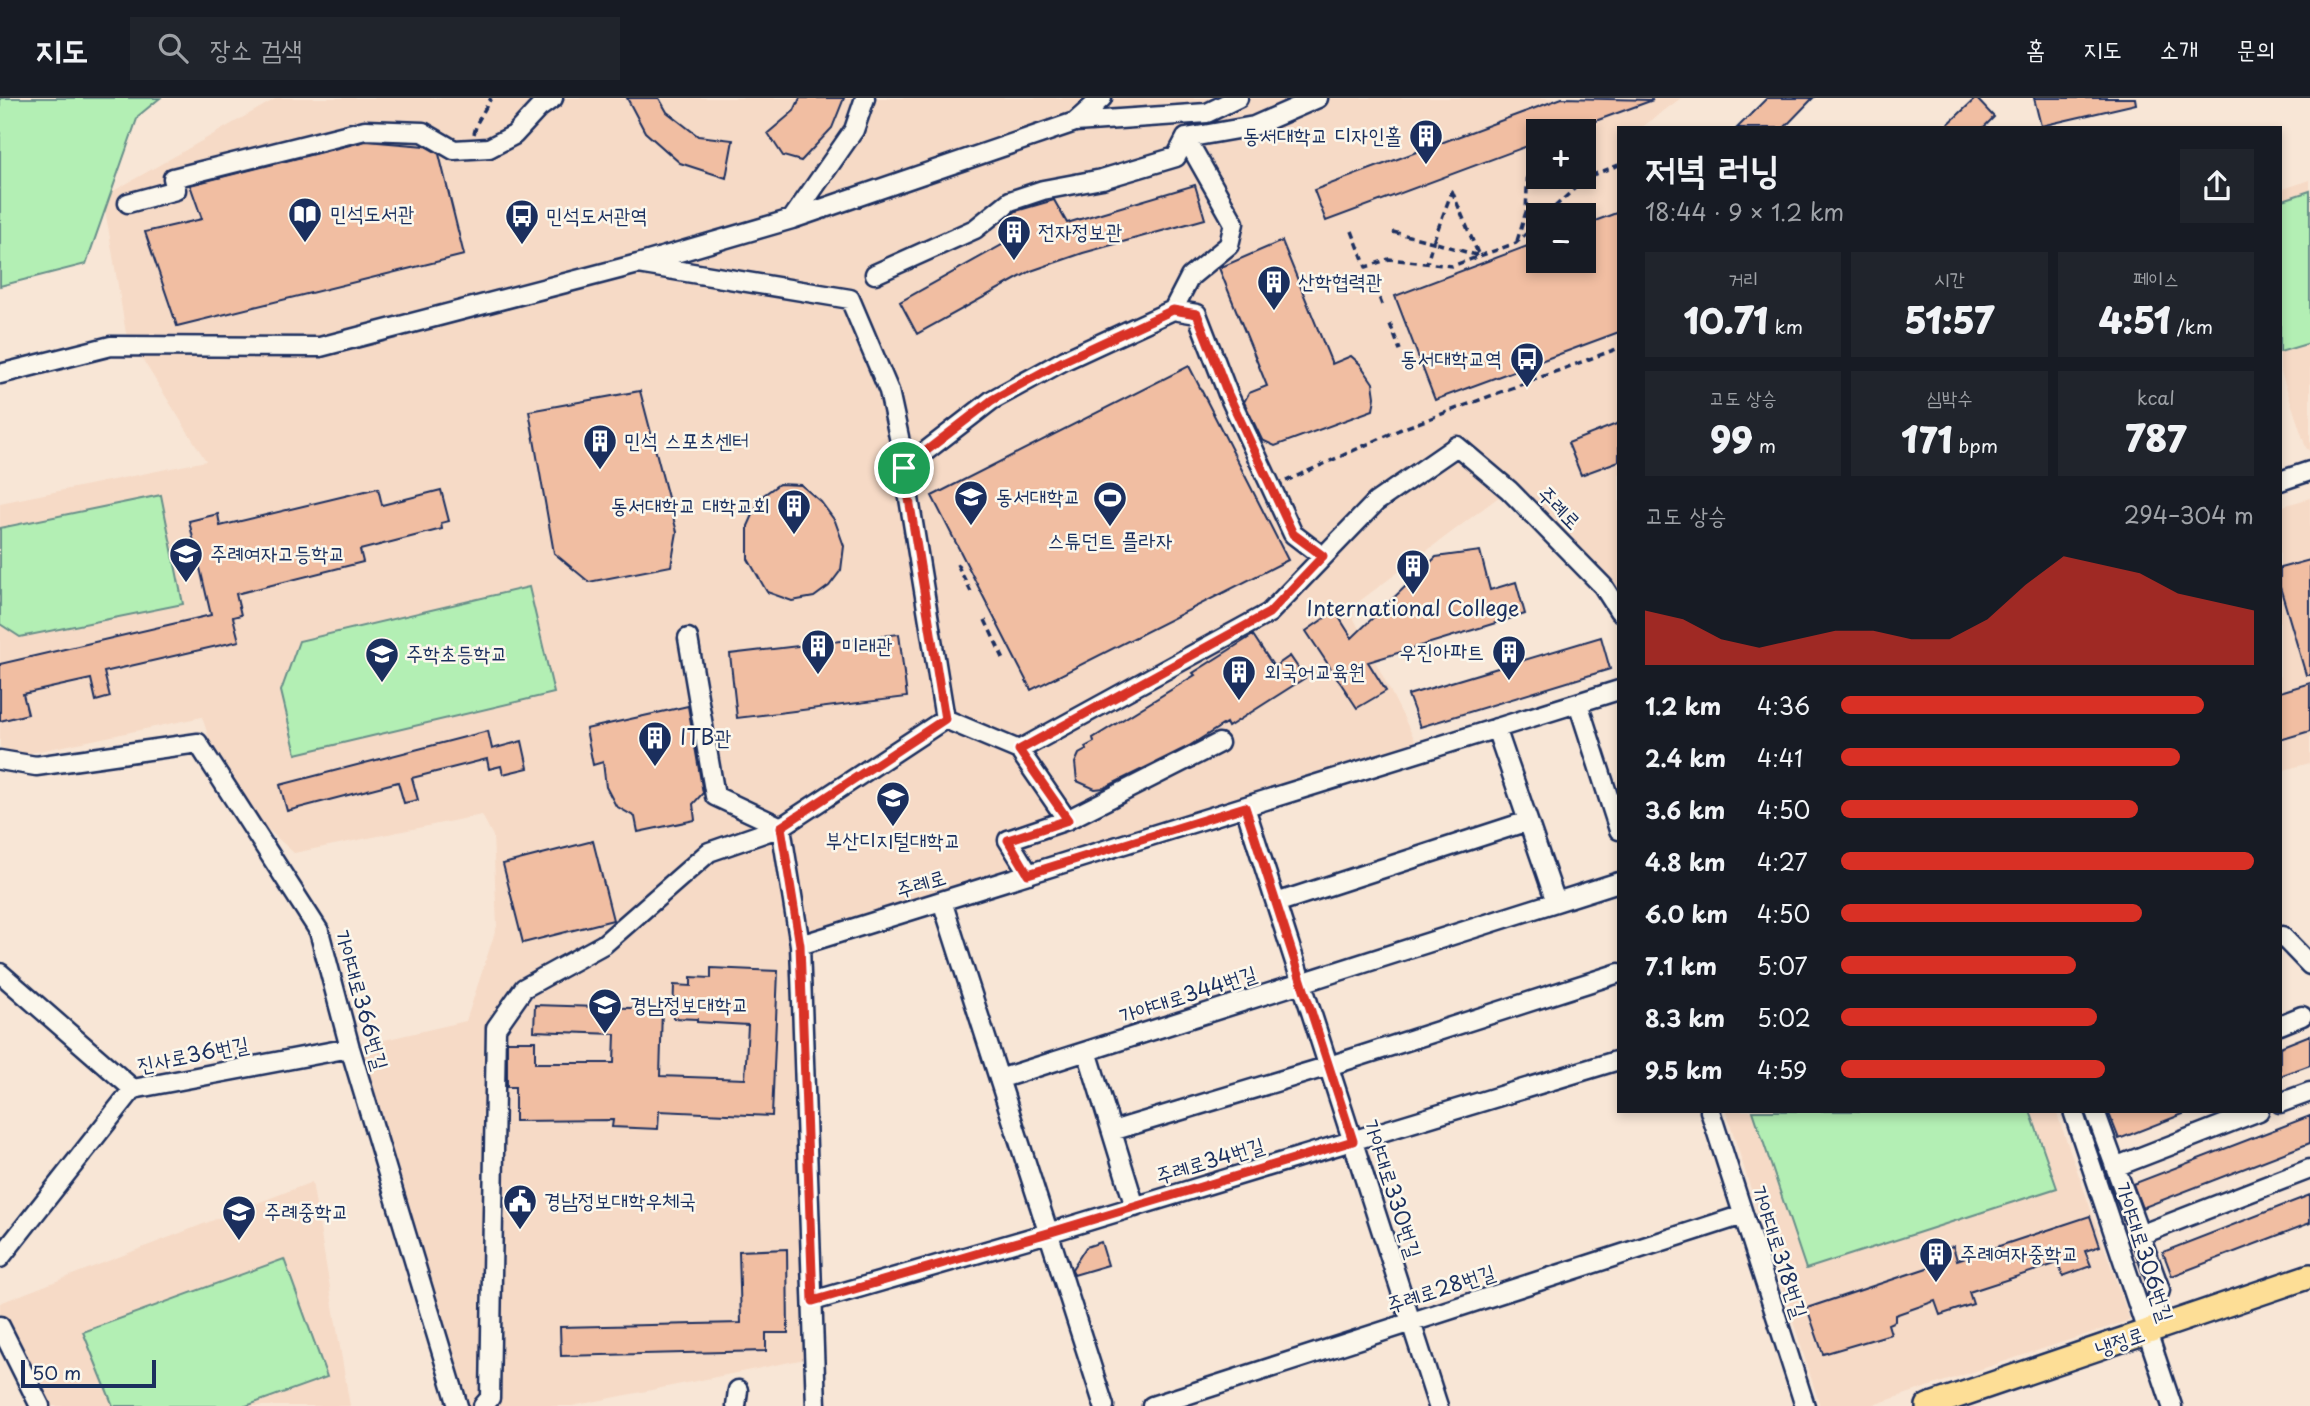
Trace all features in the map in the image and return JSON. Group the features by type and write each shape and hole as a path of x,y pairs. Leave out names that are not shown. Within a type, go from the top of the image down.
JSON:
{"main road":[{"name":"냉정로","path":"1928,1406 2310,1276"}],"street":[{"path":"128,203 176,190 173,178 365,130 423,132 454,150 489,148 514,135 540,108 554,98"},
{"path":"792,219 854,130 865,98"},
{"path":"1075,122 1102,98"},
{"path":"0,374 111,346 320,347 638,264 792,219 1075,122 1210,105 1238,98"},
{"path":"1186,138 1254,126 1318,98"},
{"path":"875,274 975,229 1010,201 1043,190 1102,179 1176,157 1186,138"},
{"path":"1173,310 1190,277 1229,244 1234,223 1186,138"},
{"path":"638,264 850,299 889,391 945,719"},
{"path":"904,468 992,400 1065,360 1173,310 1197,314 1228,394 1293,534 1323,556 1269,613 1019,750"},
{"name":"주례로","path":"1323,556 1376,502 1457,446 1509,490 1594,576 1617,608"},
{"path":"2282,480 2310,471"},
{"path":"688,638 715,796 781,827"},
{"name":"주례로","path":"800,945 1617,691"},
{"path":"1578,703 1617,824"},
{"path":"945,719 1019,750 1068,820"},
{"path":"483,1406 490,1398 496,1028 524,988 604,944 709,852 781,827 945,719"},
{"path":"1496,728 1556,902"},
{"name":"가야대로366번길","path":"0,760 36,766 198,743 319,931 350,1048 458,1406"},
{"path":"1028,874 1008,840 1068,820 1219,743"},
{"name":"가야대로330번길","path":"1245,807 1438,1406"},
{"path":"1276,903 1528,821"},
{"path":"781,827 800,945 816,1406"},
{"path":"1302,982 1617,883"},
{"path":"942,901 1104,1406"},
{"path":"2283,936 2310,965"},
{"path":"0,973 133,1088"},
{"path":"1112,1131 1329,1066 1617,974"},
{"name":"가야대로344번길","path":"999,1079 1302,982"},
{"path":"2282,1024 2302,1016"},
{"name":"진사로36번길","path":"0,1258 133,1088 350,1048"},
{"path":"1087,1051 1135,1207"},
{"name":"주례로34번길","path":"813,1301 1135,1207 1617,1061"},
{"path":"2282,1102 2310,1091"},
{"name":"가야대로318번길","path":"1711,1113 1805,1406"},
{"name":"가야대로306번길","path":"2075,1113 2172,1406"},
{"path":"2096,1113 2160,1290 2146,1333"},
{"path":"2115,1167 2254,1113"},
{"path":"2140,1235 2310,1169"},
{"name":"주례로28번길","path":"1152,1406 1743,1215"},
{"path":"0,1326 40,1406"}],"path":[{"path":"470,149 477,123 491,98"},
{"path":"1596,174 1617,166"},
{"path":"1516,243 1526,212 1527,189"},
{"path":"1559,203 1574,189"},
{"path":"1427,263 1452,191 1479,257"},
{"path":"1352,231 1366,267 1389,259 1452,266 1516,243 1526,234"},
{"path":"1393,232 1479,257"},
{"path":"1371,276 1382,305"},
{"path":"1390,324 1400,350"},
{"path":"1286,481 1399,430 1617,349"},
{"path":"957,564 973,596"},
{"path":"985,620 1005,662"}],"shaded area":[{"name":"동서대학교","path":"277,98 1681,98 1644,126 1617,126 1617,616 1508,490 1349,609 1421,752 800,945 815,1357 572,1406 458,1406 350,1048 466,1021 497,926 493,836 482,815 294,853 263,825 210,741 202,717 21,755 0,747 0,503 206,461 126,333 103,197"},
{"path":"2310,180 2310,451 2306,448 2282,375 2282,189"},
{"path":"2310,498 2310,763 2282,770 2282,506"},
{"path":"1727,1113 2057,1113 2130,1320 1870,1406 1820,1406"},
{"name":"주례중학교","path":"312,1182 350,1406 40,1406 0,1326 0,1303"}],"green space":[{"path":"0,98 160,98 138,116 86,264 0,286"},
{"path":"2310,191 2310,343 2282,351 2282,200"},
{"path":"161,495 183,604 20,637 0,624 0,528"},
{"path":"529,587 554,693 296,754 281,691 299,641"},
{"path":"1754,1113 2031,1113 2057,1188 1806,1269"},
{"path":"284,1259 327,1377 246,1406 113,1406 83,1332"}],"building":[{"path":"627,98 659,98 667,112 698,136 733,140 726,178 680,163 645,132"},
{"path":"800,98 844,98 832,128 801,161 783,156 768,133 794,111"},
{"name":"동서대학교 디자인홀","path":"1562,98 1653,100 1596,121 1526,119 1526,146 1326,221 1314,190"},
{"path":"1767,98 1813,98 1786,126 1739,126"},
{"path":"1976,98 1994,117 1985,126 1946,126"},
{"path":"2034,98 2135,98 2136,104 2041,126"},
{"name":"민석도서관","path":"366,141 425,146 439,154 464,255 177,326 145,232 202,219 190,185"},
{"name":"전자정보관","path":"1195,185 1205,219 1083,253 1031,271 917,334 900,302 1016,237 1010,216 1016,211 1054,200 1067,223"},
{"path":"1617,213 1617,333 1435,400 1395,296 1526,247 1526,273 1596,273 1596,221"},
{"name":"산학협력관","path":"1282,241 1332,364 1351,356 1373,383 1375,397 1373,410 1275,446 1262,440 1244,402 1249,393 1267,386 1219,268"},
{"name":"스튜던트 플라자","path":"1189,366 1288,560 1031,690 932,496"},
{"name":"민석 스포츠센터","path":"640,391 677,532 671,566 589,582 554,553 529,411"},
{"path":"1617,424 1617,462 1581,475 1568,443"},
{"name":"동서대학교 대학교회","path":"779,484 801,485 821,502 835,521 844,546 841,570 829,586 814,597 792,601 767,592 748,559 748,526 761,497"},
{"path":"378,488 382,505 441,490 449,521 441,523 442,529 360,550 363,562 236,594 241,615 233,617 239,641 104,672 110,697 96,701 91,679 23,694 28,714 0,721 0,664 211,615 189,521 218,514 220,526"},
{"path":"1480,551 1490,590 1516,582 1525,614 1368,662 1386,691 1357,708 1306,631 1335,611 1352,638 1436,557"},
{"path":"2310,560 2310,675 2306,675 2282,594 2282,567"},
{"name":"미래관","path":"899,634 907,697 737,718 730,654"},
{"path":"1253,635 1274,667 1290,656 1305,678 1228,727 1226,723 1189,746 1104,788 1095,789 1077,781 1075,763 1079,754 1086,750 1085,747 1094,742 1093,738 1195,675 1193,673"},
{"name":"우진아파트","path":"1601,637 1610,669 1420,727 1408,695"},
{"path":"2310,683 2310,731 2282,739 2282,691"},
{"name":"ITB관","path":"688,706 703,793 693,804 695,820 638,832 635,817 616,806 606,787 603,762 593,765 586,729"},
{"path":"488,731 492,749 522,741 528,768 503,774 501,766 489,769 487,759 412,778 418,800 404,803 398,782 287,811 280,785"},
{"path":"593,841 613,920 523,943 503,864"},
{"path":"711,968 778,971 772,1116 659,1111 658,1129 612,1127 613,1120 515,1121 515,1087 507,1087 507,1041 535,1041 535,1063 614,1063 615,1034 534,1031 535,1005 662,1009 660,1076 745,1079 748,1025 673,1018 674,985 691,986 691,977 711,978"},
{"path":"2310,1035 2310,1065 2282,1075 2282,1046"},
{"path":"2109,1113 2185,1113 2119,1139"},
{"path":"2310,1116 2310,1143 2142,1208 2133,1184"},
{"path":"2310,1195 2310,1223 2172,1276 2163,1252"},
{"name":"주례여자중학교","path":"2090,1216 2100,1246 2085,1251 2091,1266 2063,1276 2058,1263 1969,1292 1973,1304 1940,1315 1935,1301 1895,1315 1895,1321 1888,1324 1891,1334 1823,1354 1807,1308 1930,1267 1927,1255 1953,1246 1957,1260"},
{"path":"1101,1242 1108,1265 1074,1275 1072,1269 1086,1247"},
{"path":"787,1249 788,1333 766,1333 766,1351 561,1356 560,1327 741,1323 739,1251"}],"place":[{"name":"동서대학교 디자인홀","path":"1426,166"},
{"name":"민석도서관","path":"305,244"},
{"name":"민석도서관역","path":"522,246"},
{"name":"전자정보관","path":"1014,262"},
{"name":"산학협력관","path":"1274,312"},
{"name":"동서대학교역","path":"1527,389"},
{"name":"민석 스포츠센터","path":"600,471"},
{"name":"동서대학교","path":"971,527"},
{"name":"스튜던트 플라자","path":"1110,528"},
{"name":"동서대학교 대학교회","path":"794,536"},
{"name":"주례여자고등학교","path":"186,584"},
{"name":"International College","path":"1413,596"},
{"name":"미래관","path":"818,676"},
{"name":"우진아파트","path":"1509,682"},
{"name":"주학초등학교","path":"382,684"},
{"name":"외국어교육원","path":"1239,702"},
{"name":"ITB관","path":"655,768"},
{"name":"부산디지털대학교","path":"893,828"},
{"name":"경남정보대학교","path":"605,1035"},
{"name":"경남정보대학우체국","path":"520,1231"},
{"name":"주례중학교","path":"239,1242"},
{"name":"주례여자중학교","path":"1936,1284"}],"route":[{"path":"1173,310 1197,314 1228,394 1293,534 1323,556 1269,613 1019,750 1068,820 1008,840 1028,874 1245,807 1353,1141 813,1301 800,945 781,827 945,719 904,468 992,400 1065,360 1173,310"}]}
